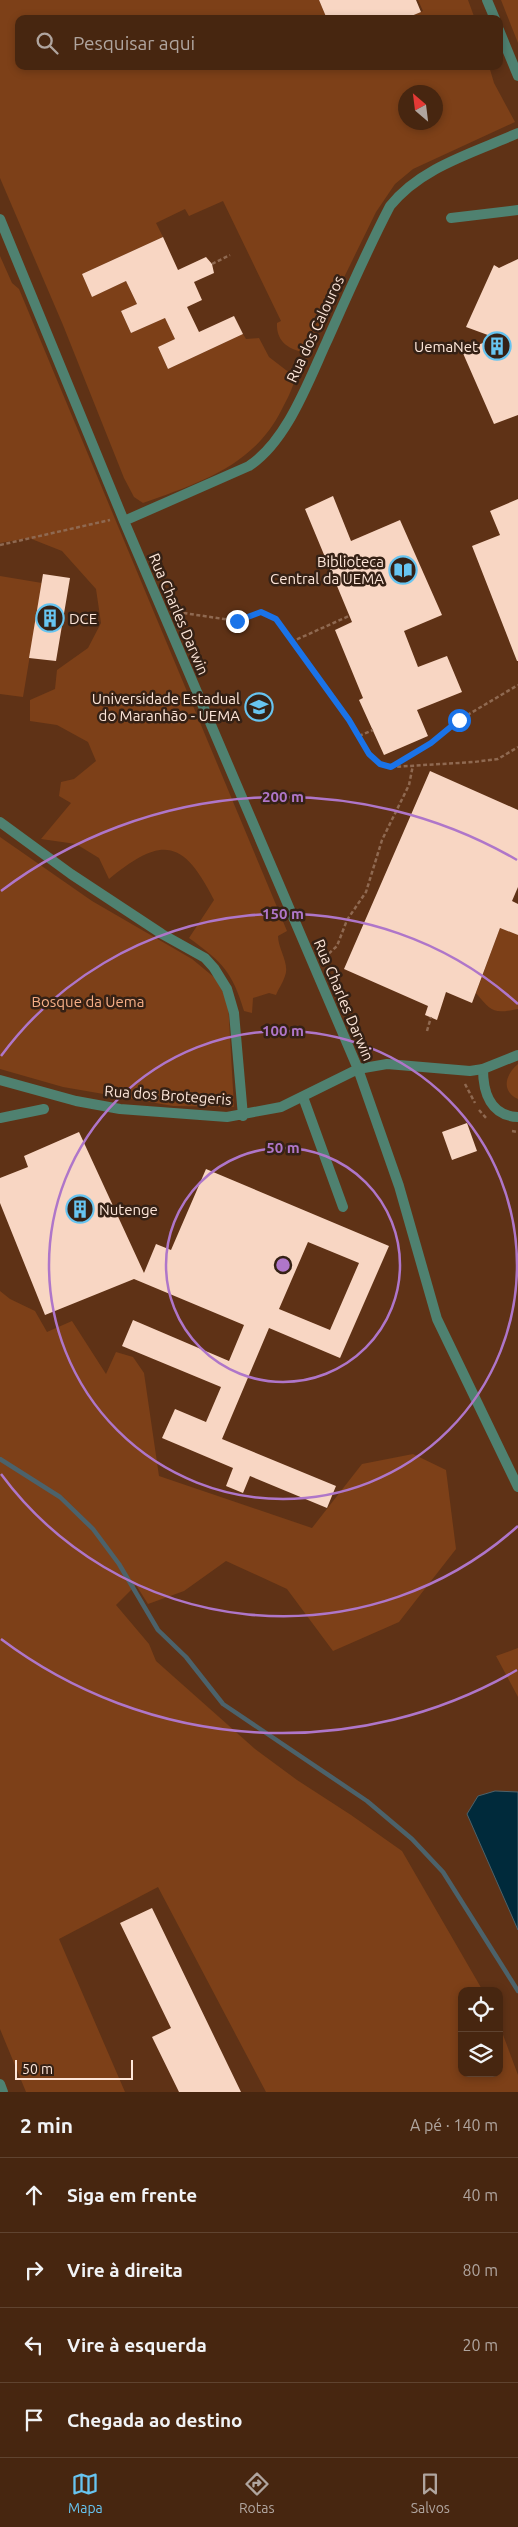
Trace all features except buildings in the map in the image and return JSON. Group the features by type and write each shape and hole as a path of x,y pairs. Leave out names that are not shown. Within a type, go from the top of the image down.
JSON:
{"street":[{"path":"487,0 493,15"},
{"path":"503,40 518,76"},
{"name":"Rua dos Calouros","path":"119,520 249,466 267,452 283,429 308,383 382,221 396,199 410,184 424,174 518,133"},
{"path":"451,218 518,210"},
{"name":"Rua Charles Darwin","path":"1,221 119,520 358,1069 398,1186 437,1319 518,1487"},
{"path":"0,822 70,874 162,934 205,958 214,968 227,989 234,1013 243,1116"},
{"name":"Rua dos Brotegeris","path":"0,1080 76,1101 120,1109 227,1117 243,1116 281,1108 358,1069 387,1064 470,1071 483,1069 518,1055"},
{"path":"483,1069 484,1090 490,1103 501,1113 518,1117"},
{"path":"303,1097 343,1207"},
{"path":"0,1118 44,1109"},
{"path":"0,2084 3,2092"}],"path":[{"path":"212,264 230,256"},
{"path":"0,545 119,520"},
{"path":"177,612 237,621 261,612 276,619 359,736 369,754 380,764 391,767 474,762 498,759 518,747"},
{"path":"291,642 349,616"},
{"path":"391,767 431,743 459,720 518,685"},
{"path":"359,736 372,730"},
{"path":"324,958 337,946 347,920 366,892 382,840 409,784 413,765"},
{"path":"427,1031 431,1017"}],"green space":[{"path":"0,0 319,0 325,15 15,15 15,70 490,70 494,83 515,122 413,169 395,184 376,212 307,353 289,347 281,340 277,330 277,323 281,321 223,201 189,216 185,209 156,223 163,237 82,274 92,297 126,281 137,304 121,311 131,333 165,318 175,339 158,347 168,369 243,334 246,339 259,338 269,357 295,377 288,398 270,429 240,459 223,470 184,488 143,503 134,497 124,478 63,325 0,178"},
{"path":"418,0 468,0 474,15 414,15 423,11"},
{"path":"501,0 518,0 518,43"},
{"path":"0,256 12,283 19,289 287,931 278,936 286,967 284,979 276,995 269,993 253,998 252,1013 244,1011 235,986 224,968 210,954 189,938 214,900 192,865 181,855 169,850 157,850 143,855 109,879 99,858 76,844 41,839 71,803 59,796 61,782 74,779 96,761 88,742 57,725 30,721 30,700 55,689 57,670 88,648 101,623 96,589 62,551 29,538 0,543"},
{"path":"0,576 42,583 23,697 0,694"},
{"name":"Bosque da Uema","path":"0,837 92,901 192,959 215,978 228,1001 234,1107 173,1106 63,1087 0,1069"},
{"path":"500,928 518,935 518,1009 503,1011 490,1008 476,993"},
{"path":"518,1064 518,1099 509,1092 507,1083 510,1073"},
{"path":"0,1291 10,1299 35,1311 47,1332 72,1321 106,1374 116,1352 133,1357 144,1373 159,1476 312,1528 362,1464 413,1454 446,1470 456,1549 399,1622 333,1651 287,1589 226,1561 184,1591 148,1604 136,1585 116,1605 149,1644 156,1661 255,1749 297,1780 402,1851 481,1987 458,1987 458,2077 503,2077 503,2035 518,2075 518,2092 266,2092 158,1887 59,1939 125,2092 26,2092 0,2029"},
{"path":"518,1648 518,1697 496,1656"}],"water":[{"path":"495,1791 518,1792 518,1930 467,1814 478,1796"}],"waterway":[{"path":"0,1459 60,1497 93,1529 119,1564 158,1630 186,1657 223,1704 367,1801 412,1839 443,1872 518,1991"}],"place":[{"name":"UemaNet","path":"497,346"},
{"name":"Biblioteca Central da UEMA","path":"403,570"},
{"name":"DCE","path":"50,618"},
{"name":"Universidade Estadual do Maranhão - UEMA","path":"259,707"},
{"name":"Nutenge","path":"80,1209"}],"route":[{"path":"237,621 261,612 276,619 297,651 359,734 369,754 380,764 391,767 431,743 444,730 459,720"}]}
